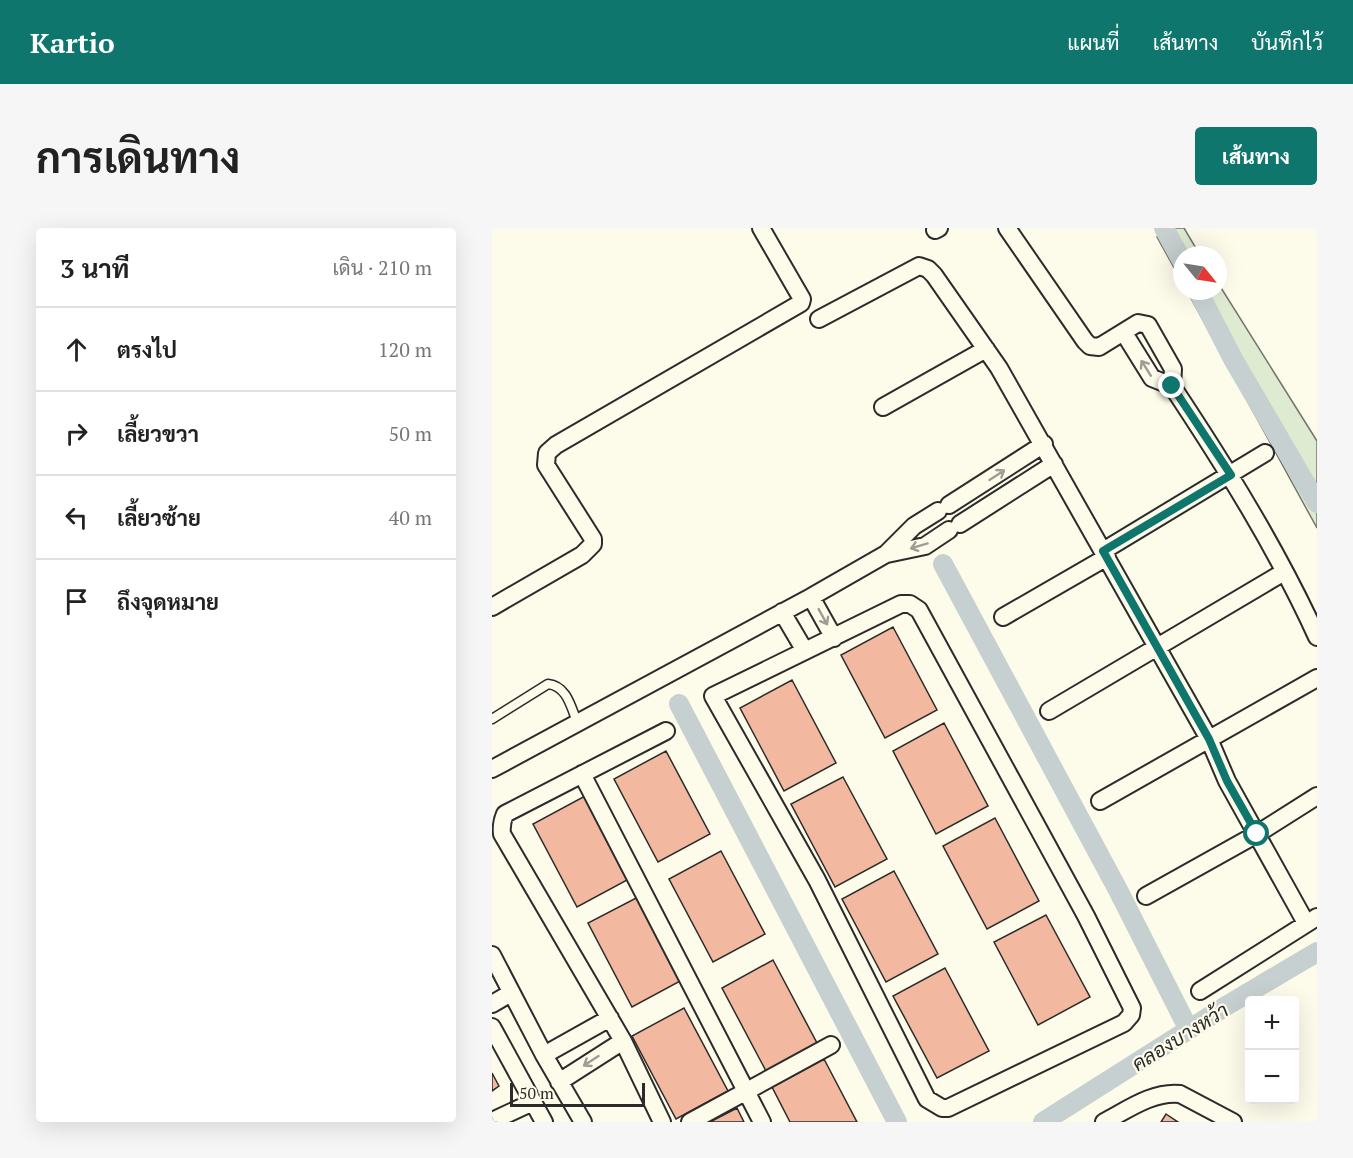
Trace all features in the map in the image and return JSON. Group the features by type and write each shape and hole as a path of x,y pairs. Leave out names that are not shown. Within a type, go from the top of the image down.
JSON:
{"street":[{"path":"492,607 582,555 593,544 593,539 546,465 547,453 555,445 801,303 802,299 761,228"},
{"path":"1007,228 1090,346 1099,347 1138,324 1148,325 1173,369 1172,386"},
{"path":"819,319 919,266 928,269 999,368 1044,444 1209,739 1227,781 1311,920 1200,991"},
{"path":"1124,333 1152,378 1172,386 1231,475 1317,637"},
{"path":"883,407 986,349"},
{"path":"492,769 811,597 886,554 914,526 1044,444"},
{"path":"1004,617 1265,453"},
{"path":"886,554 925,546 1054,464"},
{"path":"1048,711 1284,572"},
{"path":"811,597 834,638"},
{"path":"901,604 910,604 919,610 1086,916 1132,1008 1131,1015 1124,1023 948,1108 942,1108 927,1099 817,880 712,696 834,638 901,604"},
{"path":"782,612 805,651"},
{"path":"1100,801 1317,678"},
{"path":"662,1122 623,1041 502,834 502,822 505,814 666,731"},
{"path":"582,774 762,1122"},
{"path":"1146,896 1257,834 1317,796"},
{"path":"492,955 583,1122"},
{"path":"492,1004 511,993"},
{"path":"544,1054 610,1018"},
{"path":"492,1027 544,1122"},
{"path":"560,1082 623,1041"},
{"path":"690,1122 831,1045"},
{"path":"1104,1122 1161,1095 1180,1094 1233,1122"},
{"path":"492,1121 533,1102"},
{"path":"1133,1122 1143,1102"}],"lane":[{"path":"492,719 548,684 556,684 564,690 577,722"}],"green space":[{"path":"1167,228 1184,228 1195,246 1173,246 1173,266 1157,237"},
{"path":"1227,297 1317,441 1317,528 1192,300 1227,300"}],"building":[{"path":"893,627 937,710 885,738 841,655"},
{"path":"792,680 836,763 784,791 740,708"},
{"path":"944,723 988,806 936,834 893,751"},
{"path":"666,751 710,834 658,862 614,779"},
{"path":"843,777 887,859 835,887 791,804"},
{"path":"585,796 629,879 577,907 533,824"},
{"path":"995,818 1039,901 987,929 943,846"},
{"path":"721,851 765,934 713,962 669,879"},
{"path":"894,871 938,954 886,982 842,899"},
{"path":"640,896 684,979 632,1007 588,923"},
{"path":"1046,915 1090,997 1038,1025 994,942"},
{"path":"773,960 817,1043 766,1071 722,988"},
{"path":"945,968 989,1051 937,1078 893,996"},
{"path":"684,1008 728,1091 676,1119 632,1036"},
{"path":"824,1059 857,1122 790,1122 772,1087"},
{"path":"492,1073 499,1086 492,1091"},
{"path":"737,1108 744,1122 710,1122"},
{"path":"1166,1114 1178,1122 1161,1122"}],"waterway":[{"path":"1164,228 1174,246"},
{"path":"1203,300 1233,359 1317,503"},
{"path":"943,564 1118,890 1189,1030"},
{"path":"679,704 897,1122"},
{"name":"คลองบางหว้า","path":"1043,1122 1226,1006 1317,952"}],"route":[{"path":"1172,386 1231,475 1103,551 1209,739 1227,781 1257,834"}]}
